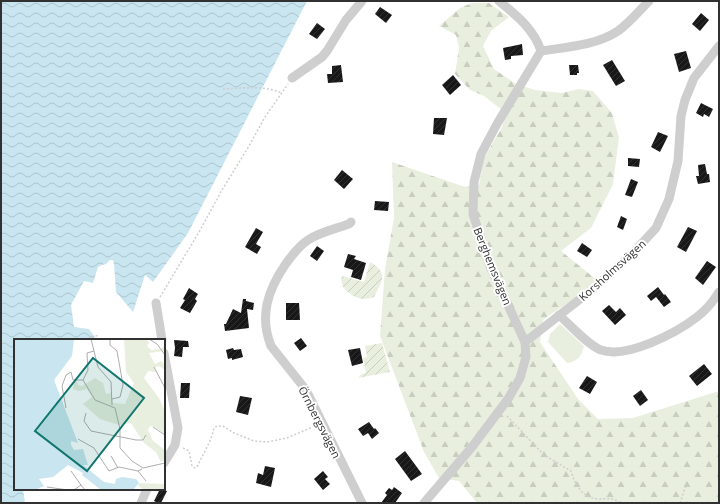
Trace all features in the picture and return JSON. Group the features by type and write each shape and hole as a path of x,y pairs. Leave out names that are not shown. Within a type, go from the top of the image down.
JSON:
{"street":[{"path":"292,78 322,57 328,51 346,20 362,1"},
{"path":"499,1 521,20 535,38 541,51 579,46 605,38 619,30 649,1"},
{"name":"Korsholmsvägen","path":"525,342 593,289 632,254 656,228 669,199 678,161 681,116 684,100 694,78 719,46"},
{"name":"Berghemsvägen","path":"424,503 472,447 500,408 520,378 526,357 525,342 490,266 478,231 473,214 474,182 481,154 497,124 541,51"},
{"name":"Örnbergsvägen","path":"351,222 323,232 308,240 293,253 276,278 266,303 265,323 271,346 286,367 306,390 362,503"},
{"path":"559,315 598,349 613,352 624,351 648,344 678,329 702,313 712,303 719,292"},
{"path":"156,303 162,339"},
{"path":"165,359 178,428 176,445 165,462"},
{"path":"141,503 147,490"}],"path":[{"path":"156,303 199,232 265,117 292,78"},
{"path":"222,89 257,87 275,90 282,93"},
{"path":"85,339 99,335"},
{"path":"500,408 544,455 571,471 575,484 585,495 598,500 611,498 621,503"},
{"path":"186,449 194,468 197,467 207,449 213,435 214,428 217,426 223,426 234,433 254,441 267,442 286,438 322,423"},
{"path":"680,503 686,485"}],"green space":[{"path":"472,3 489,3 509,17 491,31 483,46 494,69 516,84 535,90 562,93 578,89 593,91 612,113 619,138 613,184 591,228 561,251 598,281 585,292 543,320 540,342 578,399 598,419 633,418 719,391 719,503 477,503 459,481 439,478 424,452 380,336 385,269 394,218 392,162 465,187 479,185 484,158 501,129 507,114 484,96 470,90 455,74 459,48 456,35 439,26 460,8"},
{"path":"370,262 380,270 382,274 379,287 374,297 365,299 355,297 347,292 342,285 342,276 364,282"},
{"path":"560,324 584,346 582,353 578,358 567,363 548,342 550,334"},
{"path":"382,343 390,372 358,378 362,374 366,373 363,358 367,357 365,346"}],"water":[{"path":"1,1 307,1 188,233 153,282 145,275 133,312 116,292 114,264 113,260 110,260 106,264 98,267 93,283 84,281 71,305 74,327 89,329 96,339 14,339 14,490 23,490 25,503 1,503"}],"building":[{"path":"380,7 392,15 386,23 375,14"},
{"path":"701,13 709,20 700,31 692,24"},
{"path":"317,23 325,29 317,39 309,34"},
{"path":"522,44 523,55 511,56 511,59 505,60 503,48"},
{"path":"686,51 691,68 679,72 674,54"},
{"path":"612,60 625,81 616,86 603,65"},
{"path":"341,65 343,82 328,83 327,74 332,74 332,66"},
{"path":"569,65 578,65 579,73 577,73 577,75 570,75"},
{"path":"453,75 461,85 450,95 442,85"},
{"path":"701,103 713,109 709,117 704,114 703,117 696,113"},
{"path":"434,118 447,118 444,135 433,134"},
{"path":"658,132 668,136 660,152 651,147"},
{"path":"628,158 640,159 639,167 628,166"},
{"path":"705,164 710,182 698,184 696,176 699,176 698,165"},
{"path":"342,170 353,179 344,189 334,180"},
{"path":"631,179 638,182 632,197 625,195"},
{"path":"375,201 389,202 388,211 374,210"},
{"path":"621,216 627,219 623,230 617,227"},
{"path":"688,227 697,231 686,252 677,247"},
{"path":"256,228 263,232 256,244 261,247 257,254 245,247"},
{"path":"582,243 592,250 587,257 577,251"},
{"path":"317,246 324,251 317,261 310,256"},
{"path":"348,254 356,256 354,259 366,263 361,280 351,277 353,270 344,267"},
{"path":"707,261 716,267 703,285 695,278"},
{"path":"658,287 671,302 664,307 656,297 651,301 647,296"},
{"path":"189,288 198,294 195,299 197,301 190,313 180,308 185,300 183,299"},
{"path":"243,299 254,303 253,310 247,309 249,328 225,331 224,324 226,324 233,309 241,313"},
{"path":"286,303 299,303 300,320 286,320"},
{"path":"609,305 616,312 620,308 626,315 615,325 602,311"},
{"path":"301,338 307,346 300,351 294,343"},
{"path":"174,340 188,341 189,347 183,347 182,357 174,356"},
{"path":"233,348 234,350 241,349 243,357 232,360 232,358 228,359 226,350"},
{"path":"360,348 363,363 352,366 348,350"},
{"path":"704,364 712,374 697,386 689,376"},
{"path":"587,376 597,382 590,394 579,388"},
{"path":"181,383 190,383 189,398 180,398"},
{"path":"641,390 648,400 640,406 633,396"},
{"path":"240,396 252,398 248,415 236,412"},
{"path":"369,422 379,433 372,439 368,433 363,436 358,429"},
{"path":"405,451 422,474 411,481 395,459"},
{"path":"265,466 275,468 271,487 256,483 258,473 263,475"},
{"path":"323,471 328,477 325,479 330,484 323,490 314,479"},
{"path":"394,487 402,493 395,503 381,503 387,495 385,493 389,488 392,490"},
{"path":"160,490 167,491 161,503 154,501"}]}
